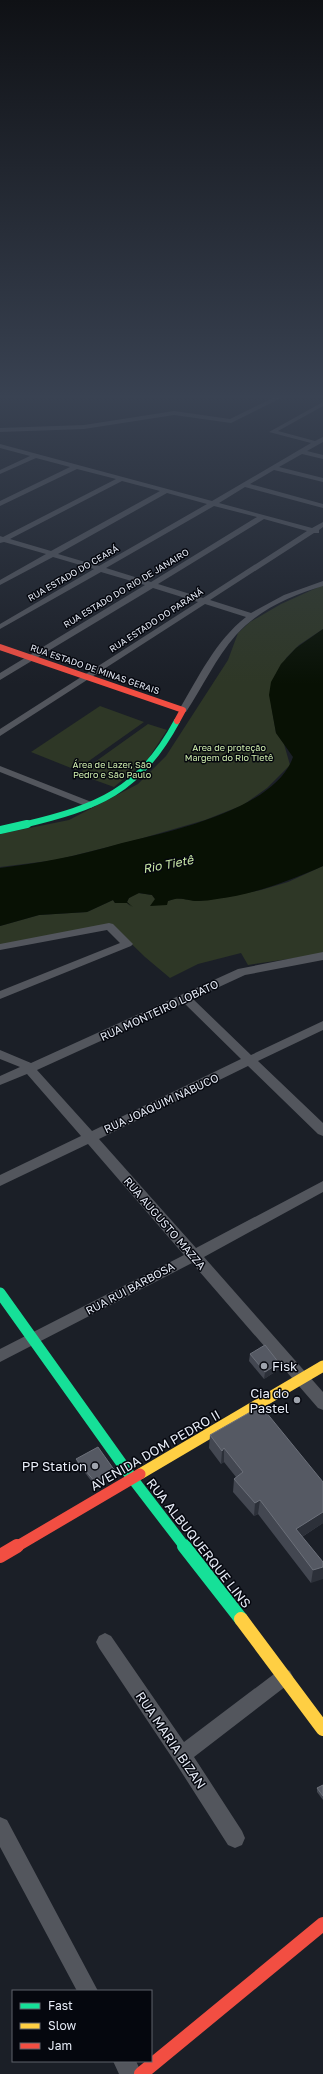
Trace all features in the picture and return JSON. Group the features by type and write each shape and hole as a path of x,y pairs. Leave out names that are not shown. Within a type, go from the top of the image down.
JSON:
{"street":[{"path":"0,504 27,491"},
{"path":"1,539 97,491"},
{"path":"0,583 165,491 323,533"},
{"name":"RUA ESTADO DO CEARÁ","path":"0,627 236,491"},
{"path":"267,491 323,506"},
{"name":"RUA ESTADO DO RIO DE JANAIRO","path":"0,676 263,517"},
{"name":"RUA ESTADO DO PARANÁ","path":"0,733 323,524"},
{"path":"1,539 101,568 253,616"},
{"path":"0,830 64,816 91,805 132,781 159,753 183,710 234,632 253,616 295,594 323,582"},
{"name":"RUA ESTADO DE MINAS GERAIS","path":"0,647 183,710"},
{"path":"0,769 91,805"},
{"path":"0,947 109,926 127,944 0,995"},
{"name":"RUA MONTEIRO LOBATO","path":"0,1080 251,969 323,956"},
{"path":"185,998 323,1131"},
{"name":"RUA JOAQUIM NABUCO","path":"0,1180 323,1025"},
{"name":"RUA AUGUSTO MAZZA","path":"0,1054 23,1063 29,1068 323,1403"},
{"name":"RUA RUI BARBOSA","path":"0,1356 194,1256 323,1186"},
{"name":"RUA ALBUQUERQUE LINS","path":"0,1294 132,1478 230,1604 284,1677 317,1709 323,1729"},
{"name":"AVENIDA DOM PEDRO II","path":"0,1556 302,1380 323,1366"},
{"name":"RUA MARIA BIZAN","path":"105,1642 182,1755 235,1838"},
{"path":"182,1755 284,1677"},
{"path":"0,1827 87,1990"},
{"path":"141,2074 323,1924"},
{"path":"125,2062 131,2074"}],"green space":[{"name":"Area de proteção Margem do Rio Tietê","path":"323,585 323,629 299,645 286,658 271,704 276,733 284,744 290,765 267,788 243,805 205,820 136,840 56,860 0,867 0,834 69,820 138,784 166,756 228,660 238,633 250,622 281,604"},
{"path":"100,706 144,722 76,770 31,752"},
{"name":"Área de Lazer, São Pedro e São Paulo","path":"148,724 167,730 148,759 114,787 78,774"},
{"path":"323,866 323,954 248,965 241,953 198,964 170,978 145,957 111,924 0,947 0,926 39,915 87,912 113,900 115,903 127,903 131,907 127,902 129,898 138,893 152,895 155,899 168,901 177,898 198,901 227,897 261,890 288,882"}],"water":[{"name":"Rio Tietê","path":"323,629 323,866 272,886 231,897 200,901 176,899 168,901 167,905 150,906 155,899 152,895 139,893 129,898 127,902 133,907 127,903 115,903 113,900 87,912 39,915 0,926 0,868 73,856 192,825 244,804 266,791 283,775 293,757 276,733 269,695 271,682 281,664 296,648"}],"building":[{"path":"265,1345 279,1363 265,1372 250,1354"},
{"path":"261,1406 323,1482 323,1512 296,1529 323,1562 323,1567 313,1570 260,1500 255,1503 234,1479 243,1472 224,1448 222,1451 210,1435"},
{"name":"PP Station","path":"98,1447 115,1471 95,1482 76,1459"},
{"path":"323,1785 323,1796 317,1788"}],"traffic: fast":[{"path":"0,830 77,810 96,803 114,793 130,782 150,764 163,746 177,721"},
{"path":"0,1293 132,1478 241,1619"}],"traffic: slow":[{"path":"140,1474 323,1366"},
{"path":"241,1619 323,1729"}],"traffic: jam":[{"path":"0,647 183,710 177,721"},
{"path":"0,1556 140,1474"},
{"path":"141,2074 323,1924"}],"place":[{"name":"Fisk","path":"264,1366"},
{"name":"Cia do Pastel","path":"297,1400"},
{"name":"PP Station","path":"95,1466"}]}
